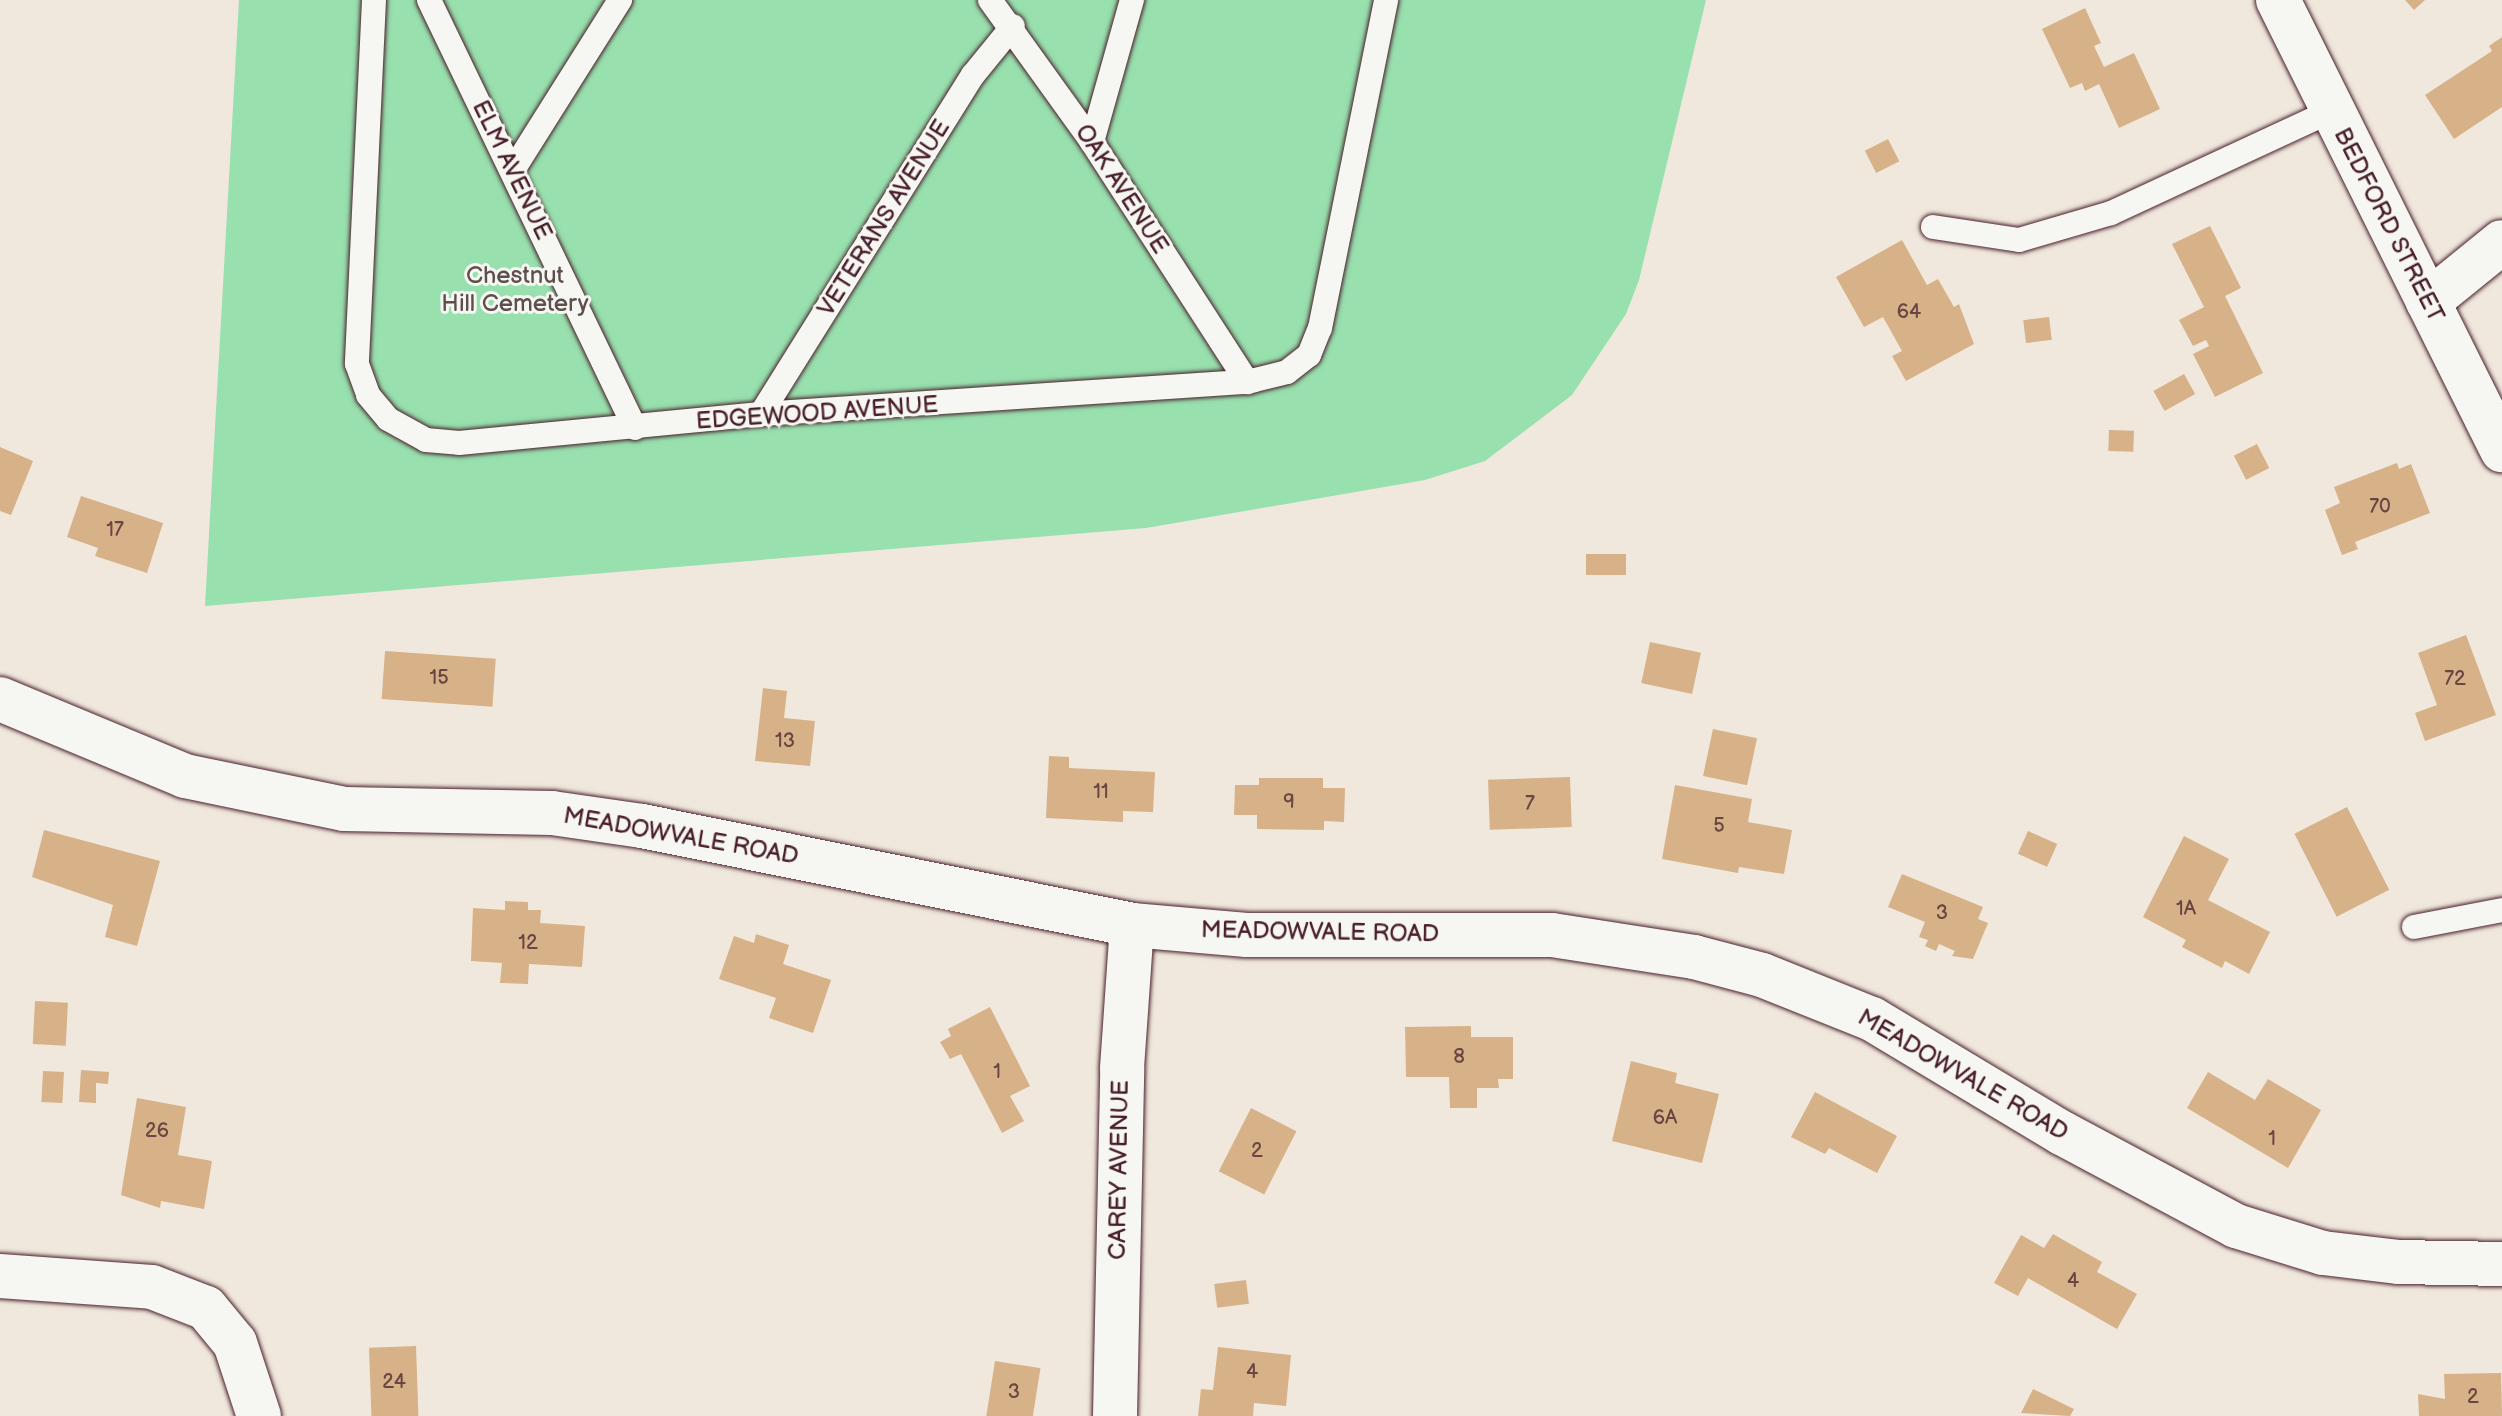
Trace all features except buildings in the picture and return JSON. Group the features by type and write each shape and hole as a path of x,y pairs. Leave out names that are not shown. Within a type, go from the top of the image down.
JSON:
{"street":[{"name":"BEDFORD STREET","path":"2278,0 2502,450"},
{"path":"2428,302 2502,242"},
{"name":"MEADOWVALE ROAD","path":"0,699 137,759 239,790 344,809 552,813 642,826 1132,925 1263,936 1552,935 1694,957 1762,975 1872,1019 2062,1133 2236,1226 2323,1253 2399,1262 2502,1264"},
{"name":"CAREY AVENUE","path":"1115,1416 1122,1068 1132,925"},
{"path":"0,1276 152,1287 206,1308 235,1343 259,1416"}],"lane":[{"name":"EDGEWOOD AVENUE","path":"374,0 356,349 368,395 388,419 426,440 459,443 761,414 1247,382 1287,372 1309,355 1315,342 1386,0"},
{"name":"ELM AVENUE","path":"429,0 635,428"},
{"path":"513,170 620,0"},
{"name":"OAK AVENUE","path":"990,0 1013,26 1092,142 1247,382"},
{"path":"1092,142 1132,0"},
{"name":"VETERANS AVENUE","path":"761,414 973,75 1013,26"},
{"path":"1933,227 2019,240 2111,213 2331,111"},
{"path":"2414,927 2502,910"}],"green space":[{"name":"Chestnut Hill Cemetery","path":"239,0 1706,0 1639,280 1626,314 1572,395 1485,461 1425,480 1146,528 205,606"}]}
